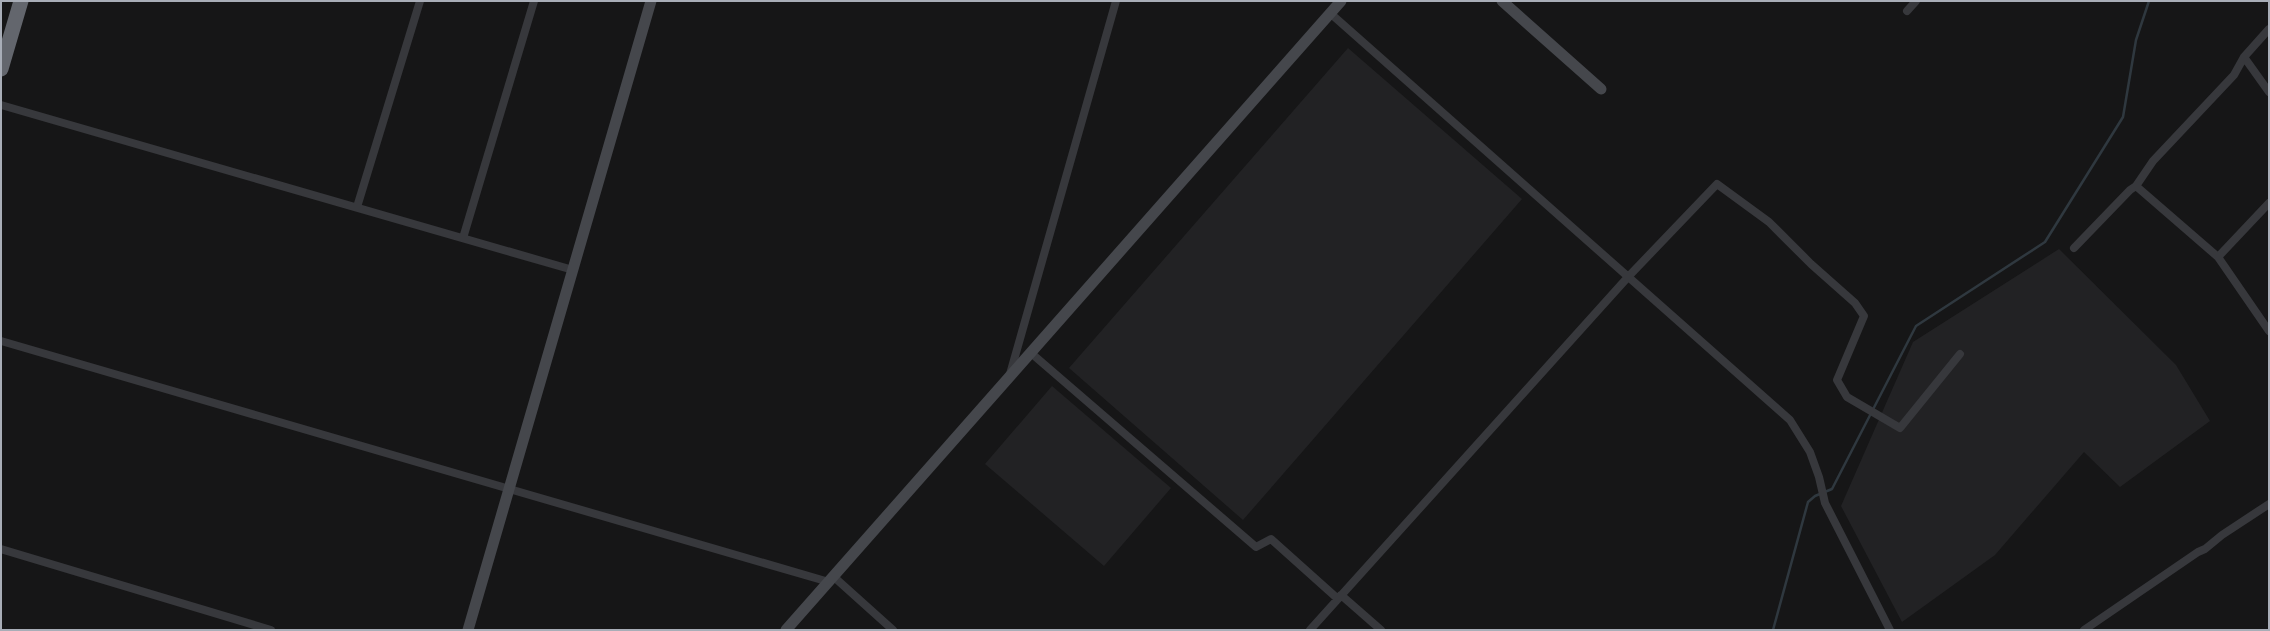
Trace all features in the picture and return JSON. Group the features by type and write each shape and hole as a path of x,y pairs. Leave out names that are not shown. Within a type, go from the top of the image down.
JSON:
{"highway":[{"path":"1,69 21,1"}],"street":[{"path":"357,207 420,1"},
{"path":"463,238 534,1"},
{"path":"468,630 651,1"},
{"path":"1009,377 1116,1"},
{"path":"786,630 1341,1"},
{"path":"1502,1 1601,89"},
{"path":"1908,11 1916,1"},
{"path":"1330,13 1790,420 1810,452 1819,477 1825,503 1890,630"},
{"path":"2074,248 2130,190 2136,186 2153,161 2234,75 2244,57 2269,30"},
{"path":"2244,57 2269,92"},
{"path":"1,105 573,270"},
{"path":"1310,630 1628,277 1718,184 1769,222 1811,264 1855,303 1864,316 1837,380 1847,397 1900,428 1960,354"},
{"path":"2136,186 2218,257 2269,331"},
{"path":"2218,257 2269,203"},
{"path":"1,341 509,489 831,580 893,630"},
{"path":"1030,353 1256,547 1271,539 1339,597 1381,630"},
{"path":"2084,630 2198,552 2205,550 2222,535 2269,504"},
{"path":"1,549 271,630"}],"shaded area":[{"path":"1348,48 1522,199 1243,520 1069,368"},
{"path":"2059,249 2176,365 2210,421 2120,487 2084,452 1995,555 1902,622 1841,506 1913,342"},
{"path":"1052,386 1171,488 1104,566 985,464"}],"waterway":[{"path":"1773,630 1808,502 1815,496 1832,489 1916,326 2045,242 2123,117 2136,40 2149,1"}]}
